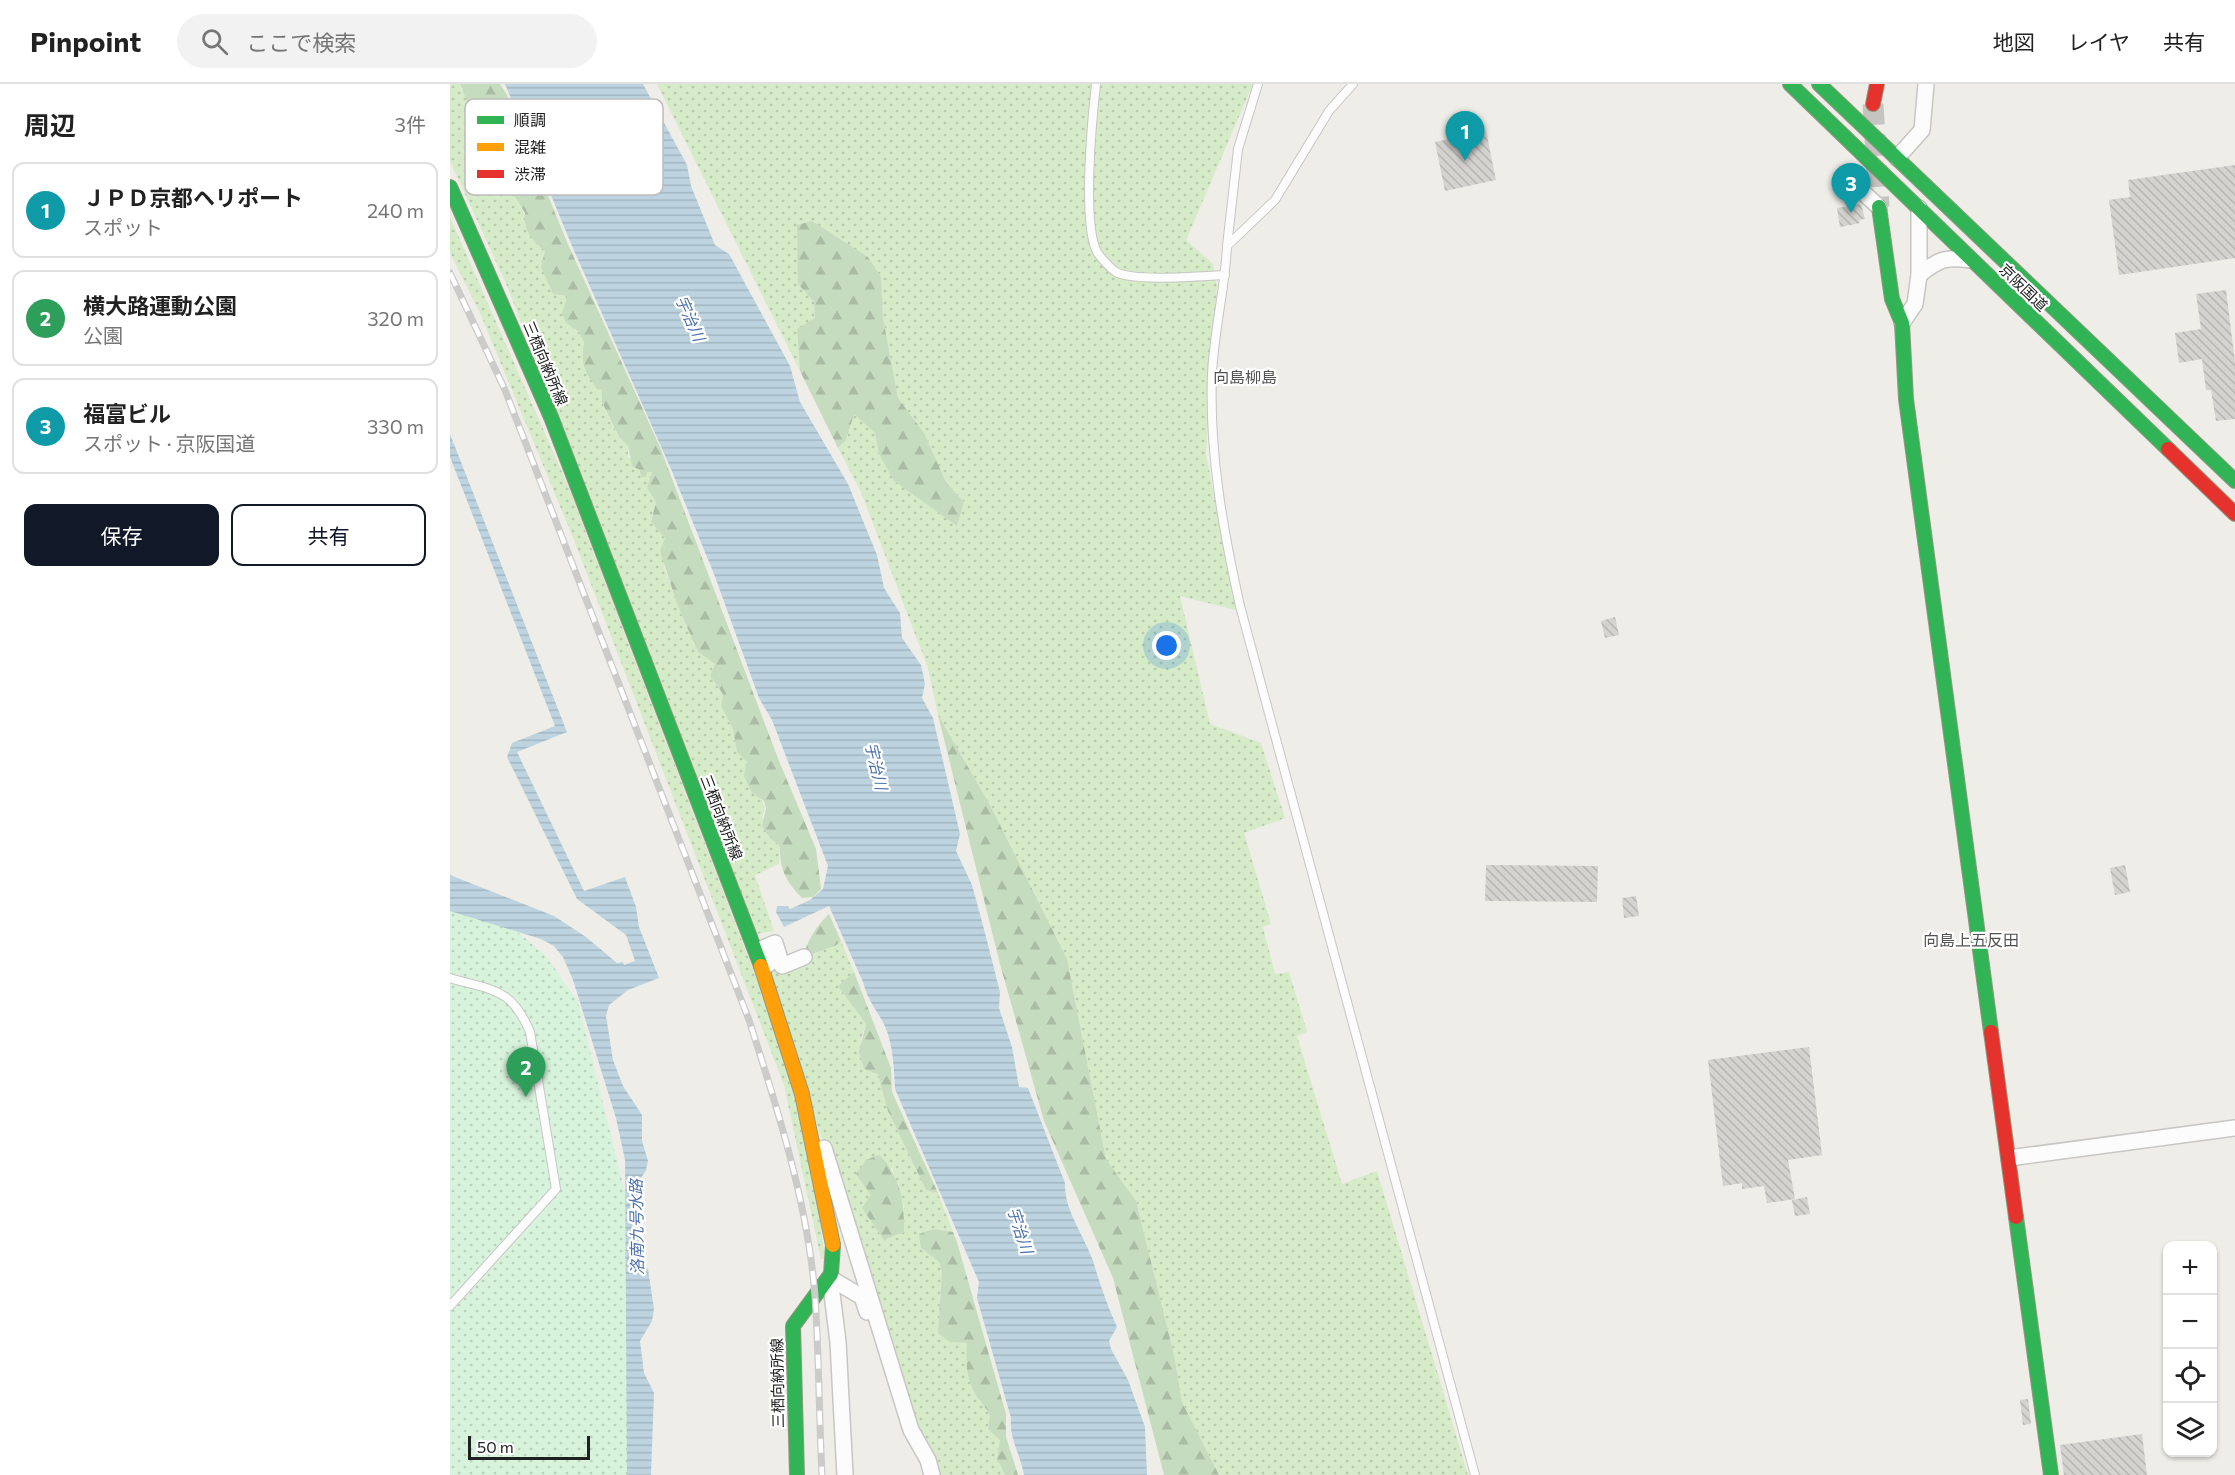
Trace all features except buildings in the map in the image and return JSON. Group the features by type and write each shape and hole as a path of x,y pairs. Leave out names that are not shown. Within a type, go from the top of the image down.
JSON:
{"main road":[{"name":"京阪国道","path":"1790,84 2235,514"},
{"name":"京阪国道","path":"1819,84 2235,481"},
{"path":"1873,104 1877,84"},
{"name":"三栖向納所線","path":"450,187 474,237 563,448 752,943 809,1114 830,1226 834,1265 830,1278 798,1313 793,1326 797,1475"},
{"path":"1879,207 1892,299 1902,322 1906,399 2051,1475"}],"street":[{"path":"1897,158 1922,130 1926,84"},
{"path":"1842,184 1855,185 1879,207"},
{"path":"1902,322 1915,304 1919,275 1919,208"},
{"path":"1919,275 1934,263 1950,257 1972,261"},
{"path":"804,957 782,966 775,943 763,948 805,1077 826,1155 911,1430 928,1460 932,1475"},
{"path":"2009,1158 2235,1128"},
{"path":"830,1278 866,1285"},
{"path":"830,1278 838,1342 845,1475"},
{"path":"830,1278 862,1297 922,1475"}],"lane":[{"path":"1096,84 1091,122 1090,222 1097,253 1116,272 1143,276 1225,275"},
{"path":"1258,84 1238,149 1212,374 1216,465 1224,537 1475,1475"},
{"path":"1227,246 1248,229 1275,200 1329,111 1353,84"},
{"path":"450,978 511,998 520,1009 530,1032 556,1189 450,1306"}],"green space":[{"path":"450,84 460,84 461,90 470,99 465,99 465,194 450,161"},
{"path":"460,84 500,84 509,99 466,99"},
{"path":"657,84 1253,84 1186,240 1213,264 1217,286 1206,454 1236,610 1180,596 1210,724 1261,743 1285,818 1244,833 1271,924 1263,927 1275,974 1289,972 1307,1032 1297,1036 1342,1184 1377,1171 1468,1475 1219,1475 1182,1402 1174,1355 1136,1201 1106,1159 1067,959 989,803 938,715 928,668 861,492 838,448 846,440 854,414 875,433 879,454 928,504 957,525 964,502 946,482 924,433 898,398 883,318 881,277 868,257 842,243 798,284 814,302 815,319 797,330 800,371"},
{"path":"466,195 514,195 545,251 541,267 559,295 567,296 566,323 578,331 584,342 582,354 602,389 602,402 609,418 619,437 628,446 628,457 647,472 652,472 647,488 656,502 651,521 665,538 664,567 698,652 715,664 710,676 723,694 721,706 733,729 737,752 747,762 752,793 763,803 762,818 780,846 779,864 755,875 774,931 756,934 507,286"},
{"path":"514,195 548,195 660,447 779,761 816,849 821,889 813,897 802,898 792,886 782,868 780,846 770,838 762,826 766,808 764,801 752,793 744,776 747,762 737,752 733,729 721,706 723,694 710,676 715,664 698,652 677,604 660,551 665,538 651,522 656,502 647,488 652,472 647,472 646,477 641,477 640,470 632,466 628,446 619,437 602,402 602,389 598,390 587,373 583,362 584,342 578,331 566,323 562,314 567,296 553,294 541,267 545,251 529,235 525,225 525,213"},
{"path":"450,217 569,488 754,972 807,1127 825,1259 821,1259 784,1085 572,535 480,313 450,253"},
{"path":"812,221 868,257 881,277 883,318 898,398 924,433 946,482 964,502 957,526 894,481 879,454 875,433 854,414 846,440 838,448 800,371 797,329 815,318 814,302 798,284 797,225"},
{"path":"938,715 989,803 1067,959 1106,1159 1136,1201 1174,1355 1182,1402 1219,1475 1164,1475 1113,1278 1044,1121 1000,964"},
{"path":"450,910 515,930 546,956 578,1002 625,1193 630,1399 627,1475 450,1475"},
{"path":"829,914 841,941 835,946 804,957 813,934"},
{"path":"841,941 854,972 838,986 866,1024 861,1039 878,1073 888,1111 926,1190 938,1193 953,1232 934,1229 921,1248 939,1262 942,1272 938,1333 950,1342 968,1343 979,1401 990,1413 988,1428 1000,1440 997,1459 1005,1475 932,1475 911,1430 763,948 782,966 835,946","holes":["892,1167 904,1207 904,1232 884,1240 863,1209"]},
{"path":"854,972 891,1068 892,1092 938,1193 926,1190 888,1111 878,1074 864,1069 859,1052 866,1024 838,986"},
{"path":"879,1155 892,1171 900,1190 903,1211 904,1232 884,1240 862,1208 871,1195 856,1174 866,1160"},
{"path":"934,1229 953,1232 957,1242 1006,1414 1006,1437 1018,1475 1005,1475 997,1459 1000,1440 988,1429 990,1413 977,1396 970,1381 967,1343 950,1342 938,1333 942,1272 939,1262 921,1248 919,1234"}],"water":[{"path":"505,84 643,84 651,99 511,99"},
{"name":"宇治川","path":"663,121 687,165 691,186 715,245 729,254 790,366 800,402 848,484 877,555 884,588 900,613 902,638 921,665 925,684 922,698 933,718 960,834 956,851 972,885 985,933 1000,992 999,1008 1012,1047 1019,1087 1028,1088 1065,1183 1071,1213 1089,1251 1117,1327 1109,1341 1128,1380 1145,1427 1147,1475 1024,1475 1013,1439 1011,1418 977,1298 979,1282 895,1089 891,1047 884,1024 867,994 829,906 784,927 776,912 777,906 788,906 790,909 810,900 823,889 828,866 772,720 759,698 714,574 671,469 551,195 663,195"},
{"path":"450,434 567,732 517,752 584,891 625,877 636,907 639,927 659,978 628,990 609,1005 606,1016 613,1060 623,1086 642,1115 642,1141 648,1161 646,1170 630,1196 634,1251 648,1269 654,1309 652,1321 640,1341 644,1373 654,1393 651,1475 627,1475 625,1160 616,1118 573,980 563,957 554,946 541,939 450,911 450,875 554,916 586,937 617,963 623,962 624,965 635,961 626,935 577,899 507,757 512,743 555,726 450,457"}],"waterway":[{"name":"洛南九号水路","path":"637,1179 638,1261"}],"tunnel":[{"path":"1873,104 1879,207"}],"railway":[{"path":"450,273 505,390 749,1020 770,1087 790,1156 806,1226 811,1261 815,1296 822,1475"}],"traffic: fast":[{"path":"1790,84 2168,449"},
{"path":"1819,84 2235,481"},
{"path":"450,187 551,417 761,966"},
{"path":"1879,207 1892,299 1902,323 1906,399 1991,1032"},
{"path":"2016,1217 2051,1475"},
{"path":"797,1475 793,1326 831,1274 833,1245"}],"traffic: slow":[{"path":"761,966 802,1094 833,1245"}],"traffic: jam":[{"path":"1873,104 1877,84"},
{"path":"2168,449 2235,514"},
{"path":"1991,1032 2016,1217"}],"place":[{"name":"ＪＰＤ京都ヘリポート","path":"1465,161"},
{"name":"福富ビル","path":"1851,213"},
{"name":"横大路運動公園","path":"526,1097"}],"district":[{"name":"向島柳島","path":"1245,376"},
{"name":"向島上五反田","path":"1971,939"}]}
